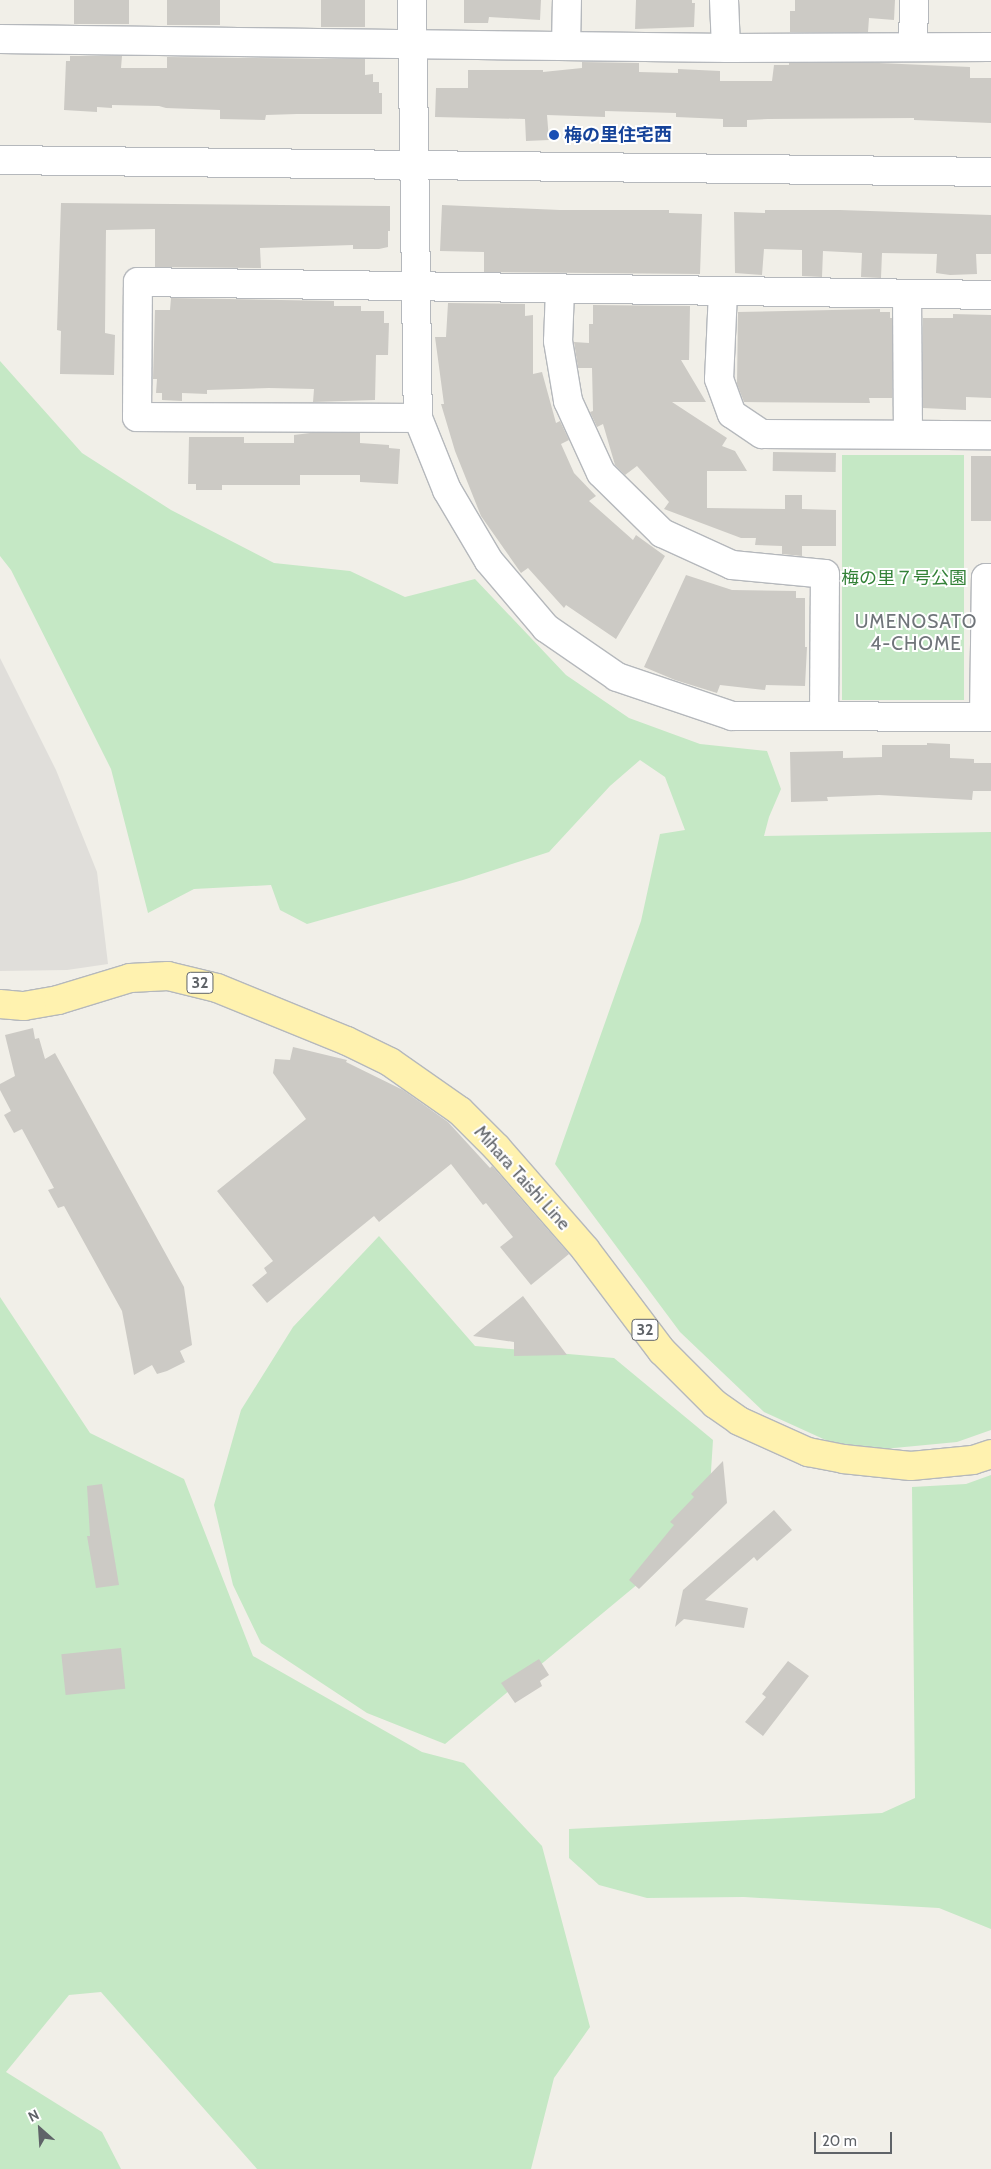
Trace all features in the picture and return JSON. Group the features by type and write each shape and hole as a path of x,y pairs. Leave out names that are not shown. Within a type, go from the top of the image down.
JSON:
{"main road":[{"name":"Mihara Taishi Line","path":"0,1004 24,1006 58,1000 130,978 168,976 217,988 347,1041 390,1062 460,1111 497,1148 585,1249 662,1351 714,1404 739,1421 808,1452 884,1464 934,1465 973,1460 991,1454"}],"street":[{"path":"412,0 418,418 447,490 489,561 546,628 616,677 732,716 988,717 986,578 991,578"},
{"path":"566,46 567,0"},
{"path":"724,0 726,48"},
{"path":"913,47 914,0"},
{"path":"0,39 726,48 991,47"},
{"path":"0,160 991,172"},
{"path":"418,418 137,417 138,282 991,296"},
{"path":"560,290 558,341 568,401 601,473 662,533 732,565 825,574 824,716"},
{"path":"723,292 719,379 732,414 762,434 991,435"},
{"path":"906,294 908,434"}],"shaded area":[{"path":"0,658 56,770 97,872 108,964 67,970 0,971"}],"green space":[{"path":"0,361 82,453 171,510 274,563 350,571 405,597 475,579 566,675 629,718 700,744 767,751 781,789 769,817 764,836 991,832 991,1430 957,1442 852,1452 764,1412 680,1332 555,1164 641,921 660,834 685,830 665,777 640,760 610,786 549,852 463,880 307,924 280,910 271,885 194,889 148,913 111,769 11,570 0,556"},
{"name":"梅の里７号公園","path":"842,455 964,455 964,700 842,700"},
{"path":"379,1236 475,1346 614,1358 713,1440 710,1487 639,1583 445,1744 367,1713 261,1643 233,1585 214,1505 241,1410 293,1327"},
{"path":"0,1297 90,1433 184,1479 253,1656 422,1752 464,1763 542,1846 590,2027 554,2078 531,2169 257,2169 101,1992 69,1995 6,2072 102,2132 121,2169 0,2169"},
{"path":"991,1475 991,1929 939,1908 744,1897 647,1898 599,1885 569,1858 569,1829 882,1813 915,1798 912,1487 966,1484"}],"building":[{"path":"74,0 129,0 129,24 74,24"},
{"path":"167,0 220,0 220,25 167,25"},
{"path":"321,0 365,0 365,27 321,27"},
{"path":"464,0 541,0 540,20 489,17 488,23 464,23"},
{"path":"636,0 692,0 692,3 695,3 694,27 635,29"},
{"path":"795,0 895,0 894,20 869,18 868,32 790,32 790,11 795,11"},
{"path":"70,56 122,56 121,68 167,68 167,57 365,59 365,75 373,74 373,82 379,82 379,93 382,93 382,114 266,115 265,120 220,119 220,110 166,108 159,106 112,105 112,108 97,107 97,112 64,110 66,61 70,61"},
{"path":"582,62 639,63 639,72 678,73 678,69 720,71 720,81 772,81 774,65 789,65 789,63 879,63 970,67 970,78 991,78 991,123 914,120 914,118 768,119 747,120 747,127 723,127 723,119 676,117 676,113 605,111 605,117 547,115 549,140 526,141 525,119 435,117 436,88 468,88 468,70 543,70 543,72 582,68"},
{"path":"61,203 390,206 390,231 388,231 388,247 379,249 353,249 353,245 260,248 261,268 155,267 155,229 106,230 105,333 115,335 114,375 60,374 61,331 57,330"},
{"path":"442,205 560,210 669,210 669,213 702,214 700,274 484,272 484,252 440,251"},
{"path":"765,210 840,210 991,215 991,254 976,254 977,274 950,275 936,273 937,254 882,253 881,278 861,277 862,253 823,251 822,277 802,276 802,250 764,249 762,275 735,273 734,212 765,213"},
{"path":"171,298 334,301 334,306 361,306 361,311 384,311 384,323 389,323 388,355 376,355 375,400 313,402 314,389 269,388 207,390 207,394 182,393 182,401 162,400 162,393 156,393 157,379 153,379 155,310 170,310"},
{"path":"448,303 525,304 525,316 533,315 533,374 542,372 556,423 560,421 569,440 561,444 574,473 596,496 589,501 633,540 636,535 665,556 616,639 566,605 564,608 528,568 521,573 481,516 455,451 441,404 444,404 435,337 446,337"},
{"path":"593,305 690,306 689,360 681,360 706,402 672,402 727,438 722,446 735,451 747,471 707,471 707,508 785,509 785,495 802,495 802,509 836,510 836,546 802,546 802,556 782,554 782,546 755,545 756,538 741,538 664,509 669,502 637,466 625,475 615,465 603,424 597,427 590,412 593,411 592,368 578,368 574,342 589,343 589,324 593,324"},
{"path":"880,309 880,312 890,312 890,318 892,318 892,398 869,398 870,403 744,402 737,384 738,312"},
{"path":"953,314 991,315 991,398 966,397 966,410 923,408 923,318 953,318"},
{"path":"310,433 360,433 360,443 389,445 389,448 400,449 398,484 360,482 360,475 300,475 300,485 222,485 222,490 196,490 196,484 188,484 189,437 244,437 244,443 294,443 294,435"},
{"path":"773,452 836,453 836,472 773,471"},
{"path":"971,456 991,456 991,521 971,521"},
{"path":"686,575 732,590 796,591 796,598 805,598 805,647 807,647 805,686 766,685 765,690 720,685 717,693 675,680 644,667"},
{"path":"927,743 950,744 950,758 974,759 974,763 991,763 991,791 973,791 972,800 879,795 827,797 828,801 791,802 790,752 843,751 843,758 882,757 882,745 927,745"},
{"path":"33,1028 35,1039 39,1038 45,1059 55,1053 184,1287 192,1345 180,1351 185,1362 167,1371 157,1374 152,1365 134,1375 122,1311 64,1206 58,1208 48,1190 54,1188 22,1129 14,1133 4,1115 11,1111 0,1090 0,1084 15,1076 5,1035"},
{"path":"293,1047 347,1060 346,1062 403,1090 448,1122 490,1168 492,1166 569,1254 531,1285 500,1247 513,1237 486,1203 483,1205 451,1164 379,1222 374,1216 267,1303 252,1285 267,1273 264,1268 273,1261 217,1191 306,1119 273,1073 275,1059 290,1060"},
{"path":"523,1296 567,1355 514,1356 514,1342 473,1336"},
{"path":"723,1461 727,1503 639,1589 629,1580 674,1525 670,1522 694,1497 691,1494"},
{"path":"102,1484 119,1585 96,1588 87,1536 90,1536 87,1486"},
{"path":"774,1510 792,1530 757,1561 754,1557 705,1600 748,1608 744,1628 684,1619 675,1627 683,1590"},
{"path":"121,1648 125,1689 66,1695 61,1654"},
{"path":"539,1659 549,1675 540,1681 542,1686 515,1703 501,1683"},
{"path":"788,1661 809,1676 763,1736 745,1722 766,1697 762,1694"}],"place":[{"name":"梅の里住宅西","path":"554,135"}],"district":[{"name":"UMENOSATO 4-CHOME","path":"916,633"}]}
